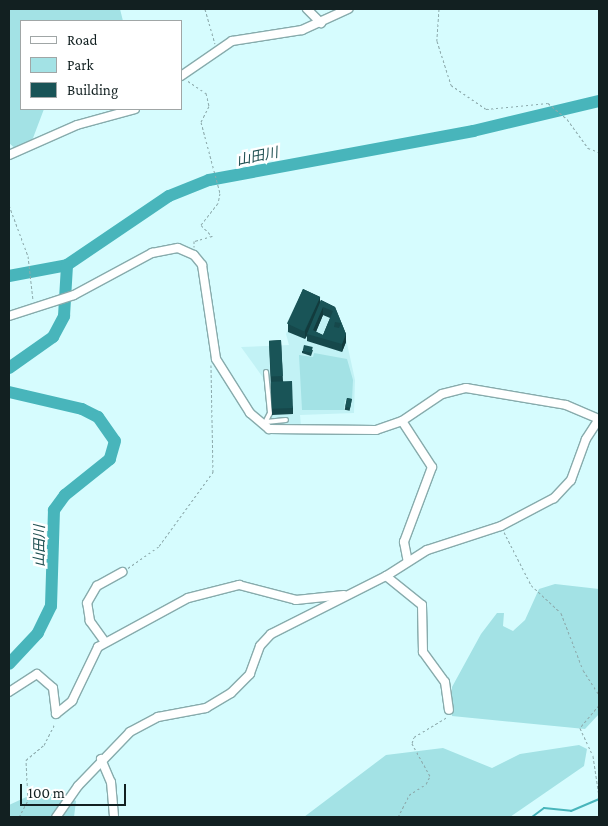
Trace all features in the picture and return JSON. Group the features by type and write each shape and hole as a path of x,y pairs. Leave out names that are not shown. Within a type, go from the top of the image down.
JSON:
{"street":[{"path":"307,9 321,23"},
{"path":"183,74 216,50 241,38 287,33 321,23 348,9"},
{"path":"9,155 77,125 130,110"},
{"path":"9,316 74,295 152,253 178,248 194,255 204,272 216,359 265,424 276,430 316,428 350,433 402,421 442,394 466,388 596,415 599,419 564,490 501,526 438,545 349,596 271,634 260,646 250,674 223,698 206,708 144,722 101,759 56,817"},
{"path":"402,421 432,467 418,515 404,542 408,562"},
{"path":"105,642 90,621 87,603 97,586 122,572"},
{"path":"386,576 422,605 423,652 445,682 449,710"},
{"path":"56,714 72,700 92,654 105,642 188,598 239,585 296,600 349,596"},
{"path":"9,692 37,674 53,688 56,714"},
{"path":"101,759 111,782 114,817"}],"lane":[{"path":"265,424 270,413 266,372"},
{"path":"265,424 286,420"}],"path":[{"path":"205,9 216,50"},
{"path":"440,9 439,50 450,85 486,109 551,104 567,119 588,148 599,152"},
{"path":"183,74 189,84 206,93 209,106 201,122 219,187 218,203 201,225 213,234 194,241 194,255"},
{"path":"9,204 30,268 36,308"},
{"path":"122,572 159,546 213,472 211,367 216,359"},
{"path":"501,526 525,577 561,613 583,670 599,694"},
{"path":"599,705 580,728 593,756 599,796"},
{"path":"398,817 409,795 426,784 430,776 412,743 414,737 448,717 449,710"},
{"path":"19,817 28,800 26,760 47,741 56,714"}],"shaded area":[{"path":"305,290 336,314 343,325 355,380 354,413 300,415 301,426 270,426 263,422 269,411 264,379 241,347 289,345 286,334"}],"green space":[{"path":"9,9 120,9 123,20 20,20 20,110 44,110 30,146 17,150 9,143"},
{"path":"314,353 347,359 353,380 352,399 345,400 344,410 302,410 299,355 313,357"},
{"path":"555,584 599,589 599,714 585,729 452,716 452,687 481,634 497,613 504,613 503,626 513,631 525,620 539,589"},
{"path":"579,745 587,749 584,766 510,817 304,817 386,755 443,748 492,768 520,754"},
{"path":"60,791 76,801 74,817 9,817 9,805 35,793"}],"building":[{"path":"303,289 320,297 304,331 287,323"},
{"path":"321,300 335,307 346,334 342,344 307,334","holes":["323,307 333,311 323,335 313,330","335,322 341,323 339,328 334,327"]},
{"path":"281,340 283,376 271,377 269,341"},
{"path":"304,345 313,347 311,353 303,351"},
{"path":"292,381 293,408 272,409 271,382"},
{"path":"347,398 352,399 350,408 345,407"}],"waterway":[{"name":"山田川","path":"9,276 67,265 169,196 209,180 473,131 599,101"},
{"name":"山田川","path":"9,368 53,337 64,316 67,265"},
{"name":"山田川","path":"9,392 82,409 98,417 115,441 110,459 65,495 54,510 51,606 38,633 9,664"},
{"path":"532,817 544,808 571,811 599,799"}]}
